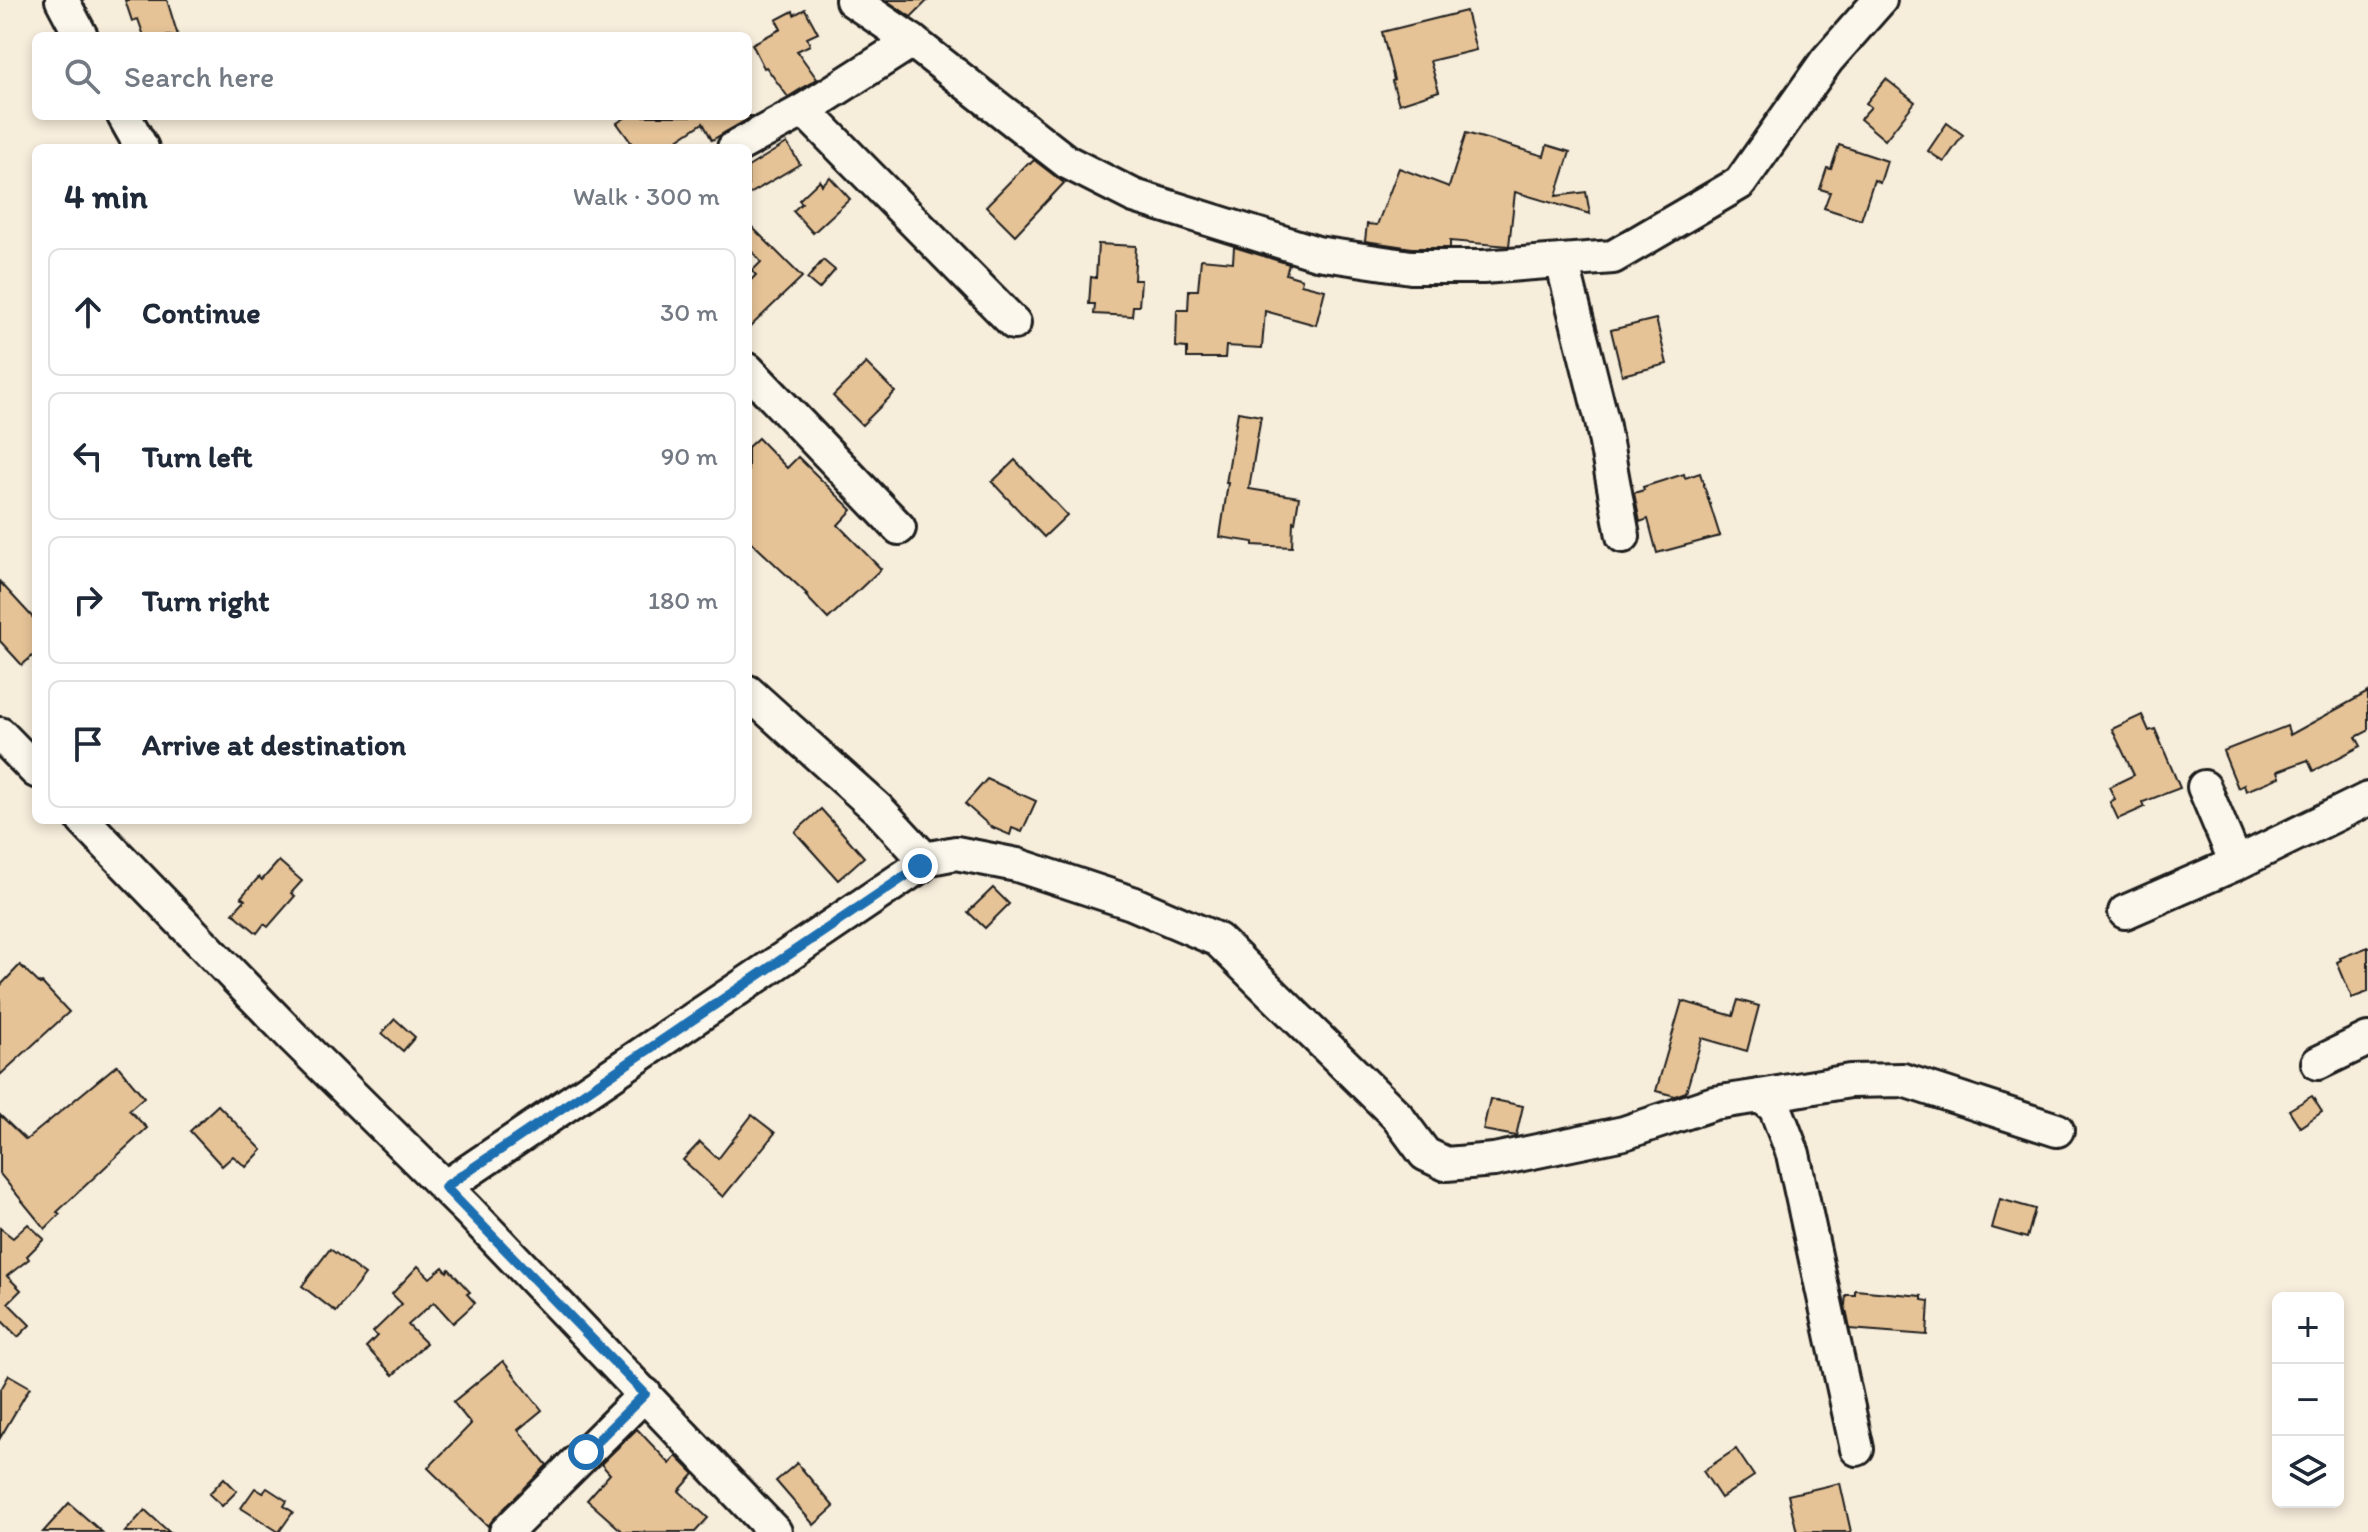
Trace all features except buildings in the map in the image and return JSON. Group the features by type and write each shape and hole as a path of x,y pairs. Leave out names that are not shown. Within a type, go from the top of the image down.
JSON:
{"street":[{"path":"62,0 79,32"},
{"path":"852,0 912,41 1067,162 1134,196 1317,253 1411,267 1483,267 1613,257 1740,183 1827,60 1880,0"},
{"path":"741,144 804,110 912,41"},
{"path":"804,110 1014,323"},
{"path":"126,120 140,144"},
{"path":"1562,261 1602,421 1623,536"},
{"path":"752,374 899,528"},
{"path":"445,1187 920,866 920,854 879,810 752,696"},
{"path":"0,734 32,767"},
{"path":"2204,787 2236,863"},
{"path":"2125,912 2368,799"},
{"path":"87,824 293,1037 445,1187 775,1532"},
{"path":"920,860 956,853 1017,865 1132,903 1218,940 1397,1116 1425,1154 1446,1164 1494,1160 1624,1133 1714,1103 1850,1081 1903,1080 2057,1130"},
{"path":"2318,1063 2368,1039"},
{"path":"1760,1096 1775,1107 1793,1154 1857,1449"},
{"path":"506,1532 645,1394"}],"route":[{"path":"586,1452 645,1394 445,1187 920,866"}]}
